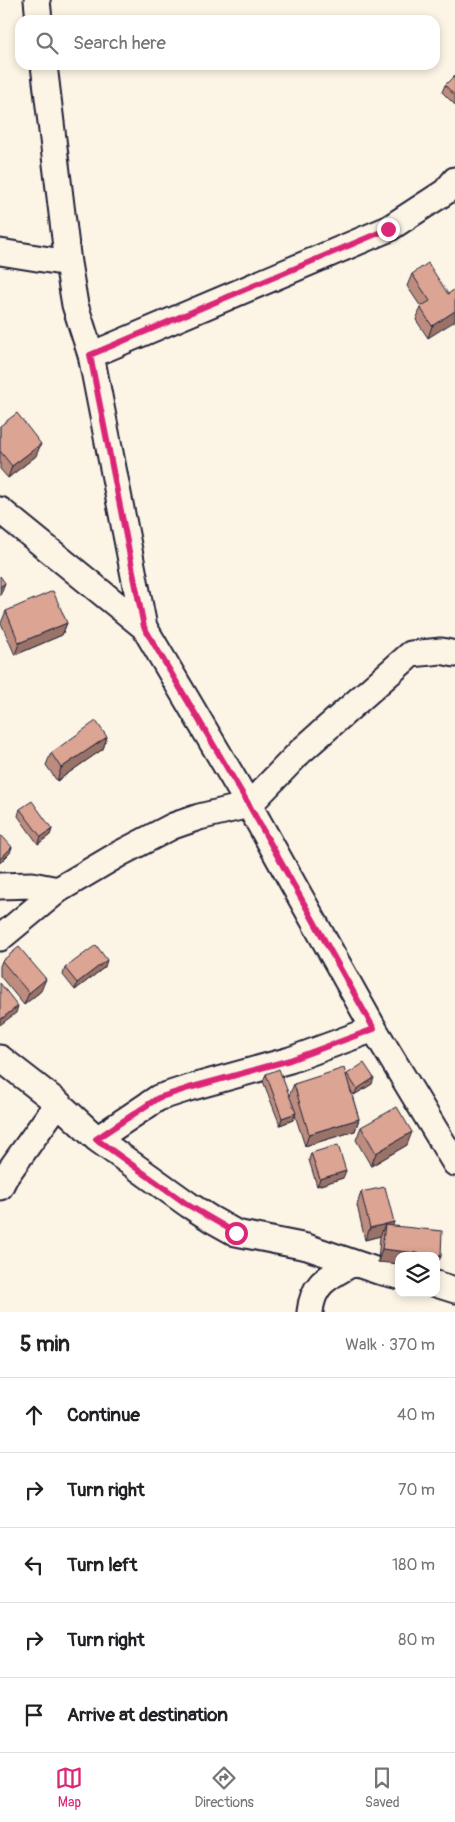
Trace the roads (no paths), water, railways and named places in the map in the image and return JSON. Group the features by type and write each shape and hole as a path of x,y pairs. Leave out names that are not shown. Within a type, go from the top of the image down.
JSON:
{"street":[{"path":"37,0 38,15"},
{"path":"45,70 68,263 75,304 90,355 144,627 249,805 374,1029 455,1163"},
{"path":"90,355 388,229 445,192 455,180"},
{"path":"0,252 68,263"},
{"path":"0,510 144,627"},
{"path":"0,938 58,890 119,854 172,826 199,817 249,805 301,751 411,654 441,651 455,654"},
{"path":"0,886 32,885 58,890"},
{"path":"96,1139 158,1098 290,1060 374,1029"},
{"path":"0,1058 58,1102 96,1139 188,1205 236,1233 307,1247 354,1264 395,1275"},
{"path":"0,1187 5,1177 58,1102"},
{"path":"310,1312 311,1300 315,1290 322,1282 354,1264"},
{"path":"440,1285 455,1290"}]}
